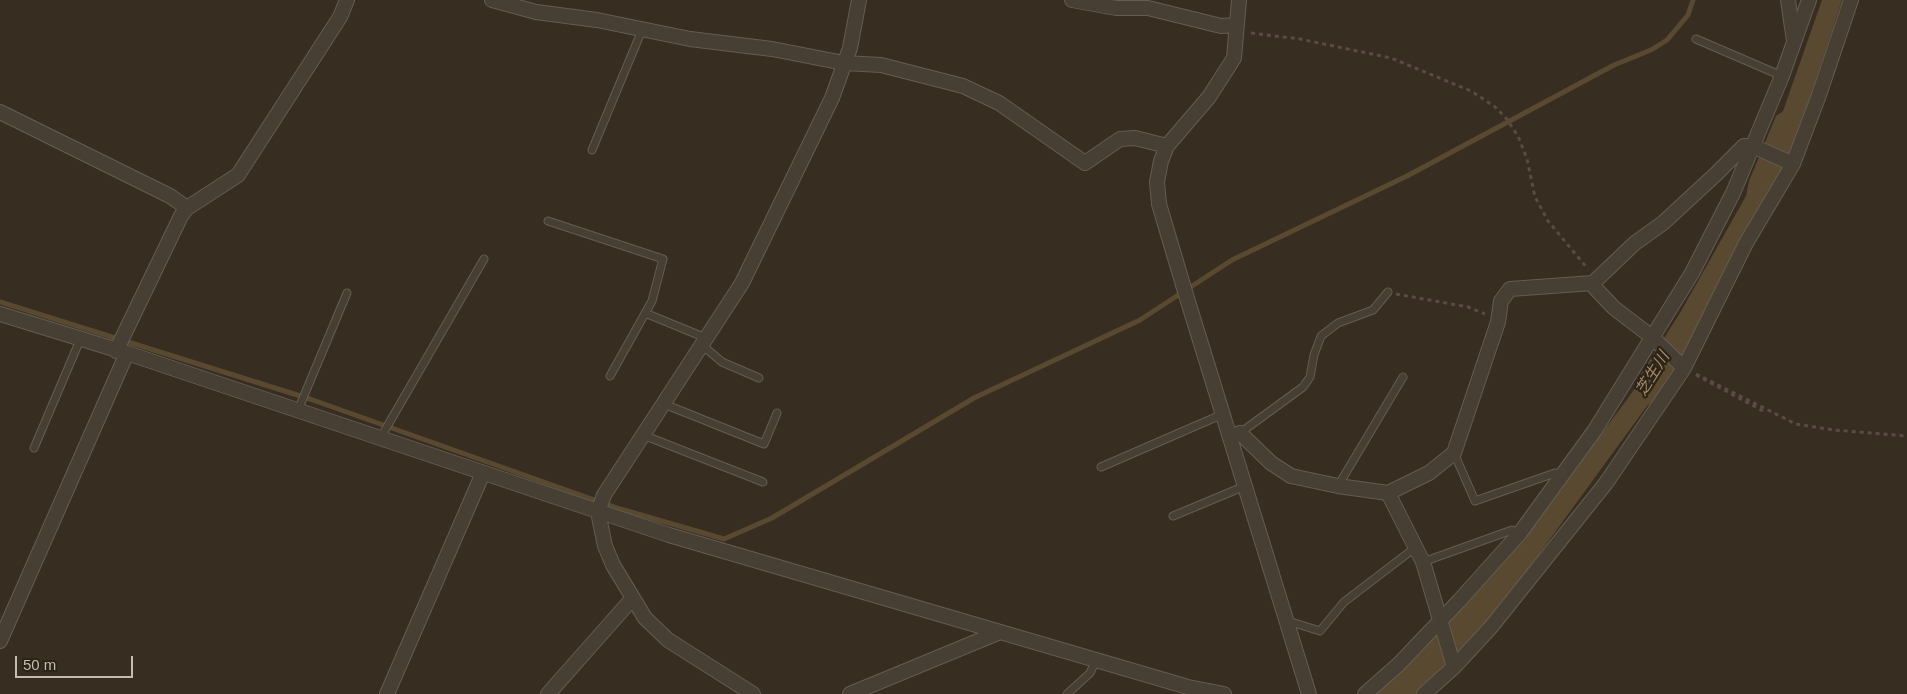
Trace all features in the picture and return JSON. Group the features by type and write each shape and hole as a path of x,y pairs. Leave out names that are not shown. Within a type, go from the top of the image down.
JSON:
{"street":[{"path":"0,641 121,345 181,216 187,208 238,174 340,17 347,0"},
{"path":"492,0 536,12 597,20 642,30 772,49 844,63 881,65 963,86 999,103 1085,163 1120,139 1135,138 1167,146"},
{"path":"753,694 668,640 645,618 632,599 605,546 601,504 643,435 742,283 832,98 850,48 859,0"},
{"path":"1072,0 1116,8 1148,8 1235,29"},
{"path":"1239,0 1234,58 1225,74 1195,115 1177,132 1167,146 1159,168 1158,196 1184,290 1223,414 1235,435 1245,486 1309,693"},
{"path":"1788,0 1795,42"},
{"path":"1365,694 1399,664 1439,624 1520,533 1595,430 1654,339 1692,273 1756,148 1809,0"},
{"path":"1424,694 1497,619 1606,483 1682,366 1790,162 1819,95 1851,0"},
{"path":"0,112 170,196 187,208"},
{"path":"1235,435 1291,476 1338,486 1388,493 1429,473 1454,453 1498,322 1501,301 1510,289 1593,283 1635,243 1663,223 1744,146 1756,148 1790,162"},
{"path":"1593,283 1595,288 1614,308 1654,339 1682,366"},
{"path":"0,314 80,340 121,345 383,433 483,473 601,504 669,535 1188,687 1224,694"},
{"path":"387,694 483,473"},
{"path":"1388,493 1423,562 1437,604 1439,624 1453,665"},
{"path":"548,694 632,599"},
{"path":"850,694 1000,632"}],"lane":[{"path":"592,150 642,30"},
{"path":"1696,39 1782,76"},
{"path":"548,221 664,260 652,301 610,376"},
{"path":"383,433 484,259"},
{"path":"1235,435 1303,387 1310,377 1314,355 1321,336 1338,323 1372,310 1388,292"},
{"path":"300,406 347,293"},
{"path":"645,313 704,342 722,362 759,378"},
{"path":"34,448 80,340"},
{"path":"1338,486 1403,377"},
{"path":"664,404 764,444 777,413"},
{"path":"1101,467 1223,414"},
{"path":"643,435 763,482"},
{"path":"1454,453 1475,501 1555,472 1563,474"},
{"path":"1173,516 1245,486"},
{"path":"1423,562 1512,530 1520,533"},
{"path":"1288,621 1320,631 1344,602 1416,547"},
{"path":"1067,694 1090,673 1096,660"}],"path":[{"path":"1235,29 1300,39 1391,58 1471,91 1494,106 1512,126 1527,159 1535,197 1548,221 1592,276 1593,283"},
{"path":"1388,292 1468,306 1481,311 1498,322"},
{"path":"1682,366 1731,395 1763,411"},
{"path":"1682,366 1796,424 1834,430 1907,436"}],"water":[{"name":"芝生川","path":"1822,0 1842,0 1800,128 1777,180 1665,391 1647,406 1502,605 1419,694 1376,694 1466,604 1526,537 1636,387 1638,379 1680,313 1746,196 1749,181 1776,116 1783,111"}],"waterway":[{"path":"0,302 310,399 617,508 724,539 772,518 974,398 1140,320 1232,260 1407,176 1614,65 1651,50 1667,40 1688,15 1693,0"}]}
